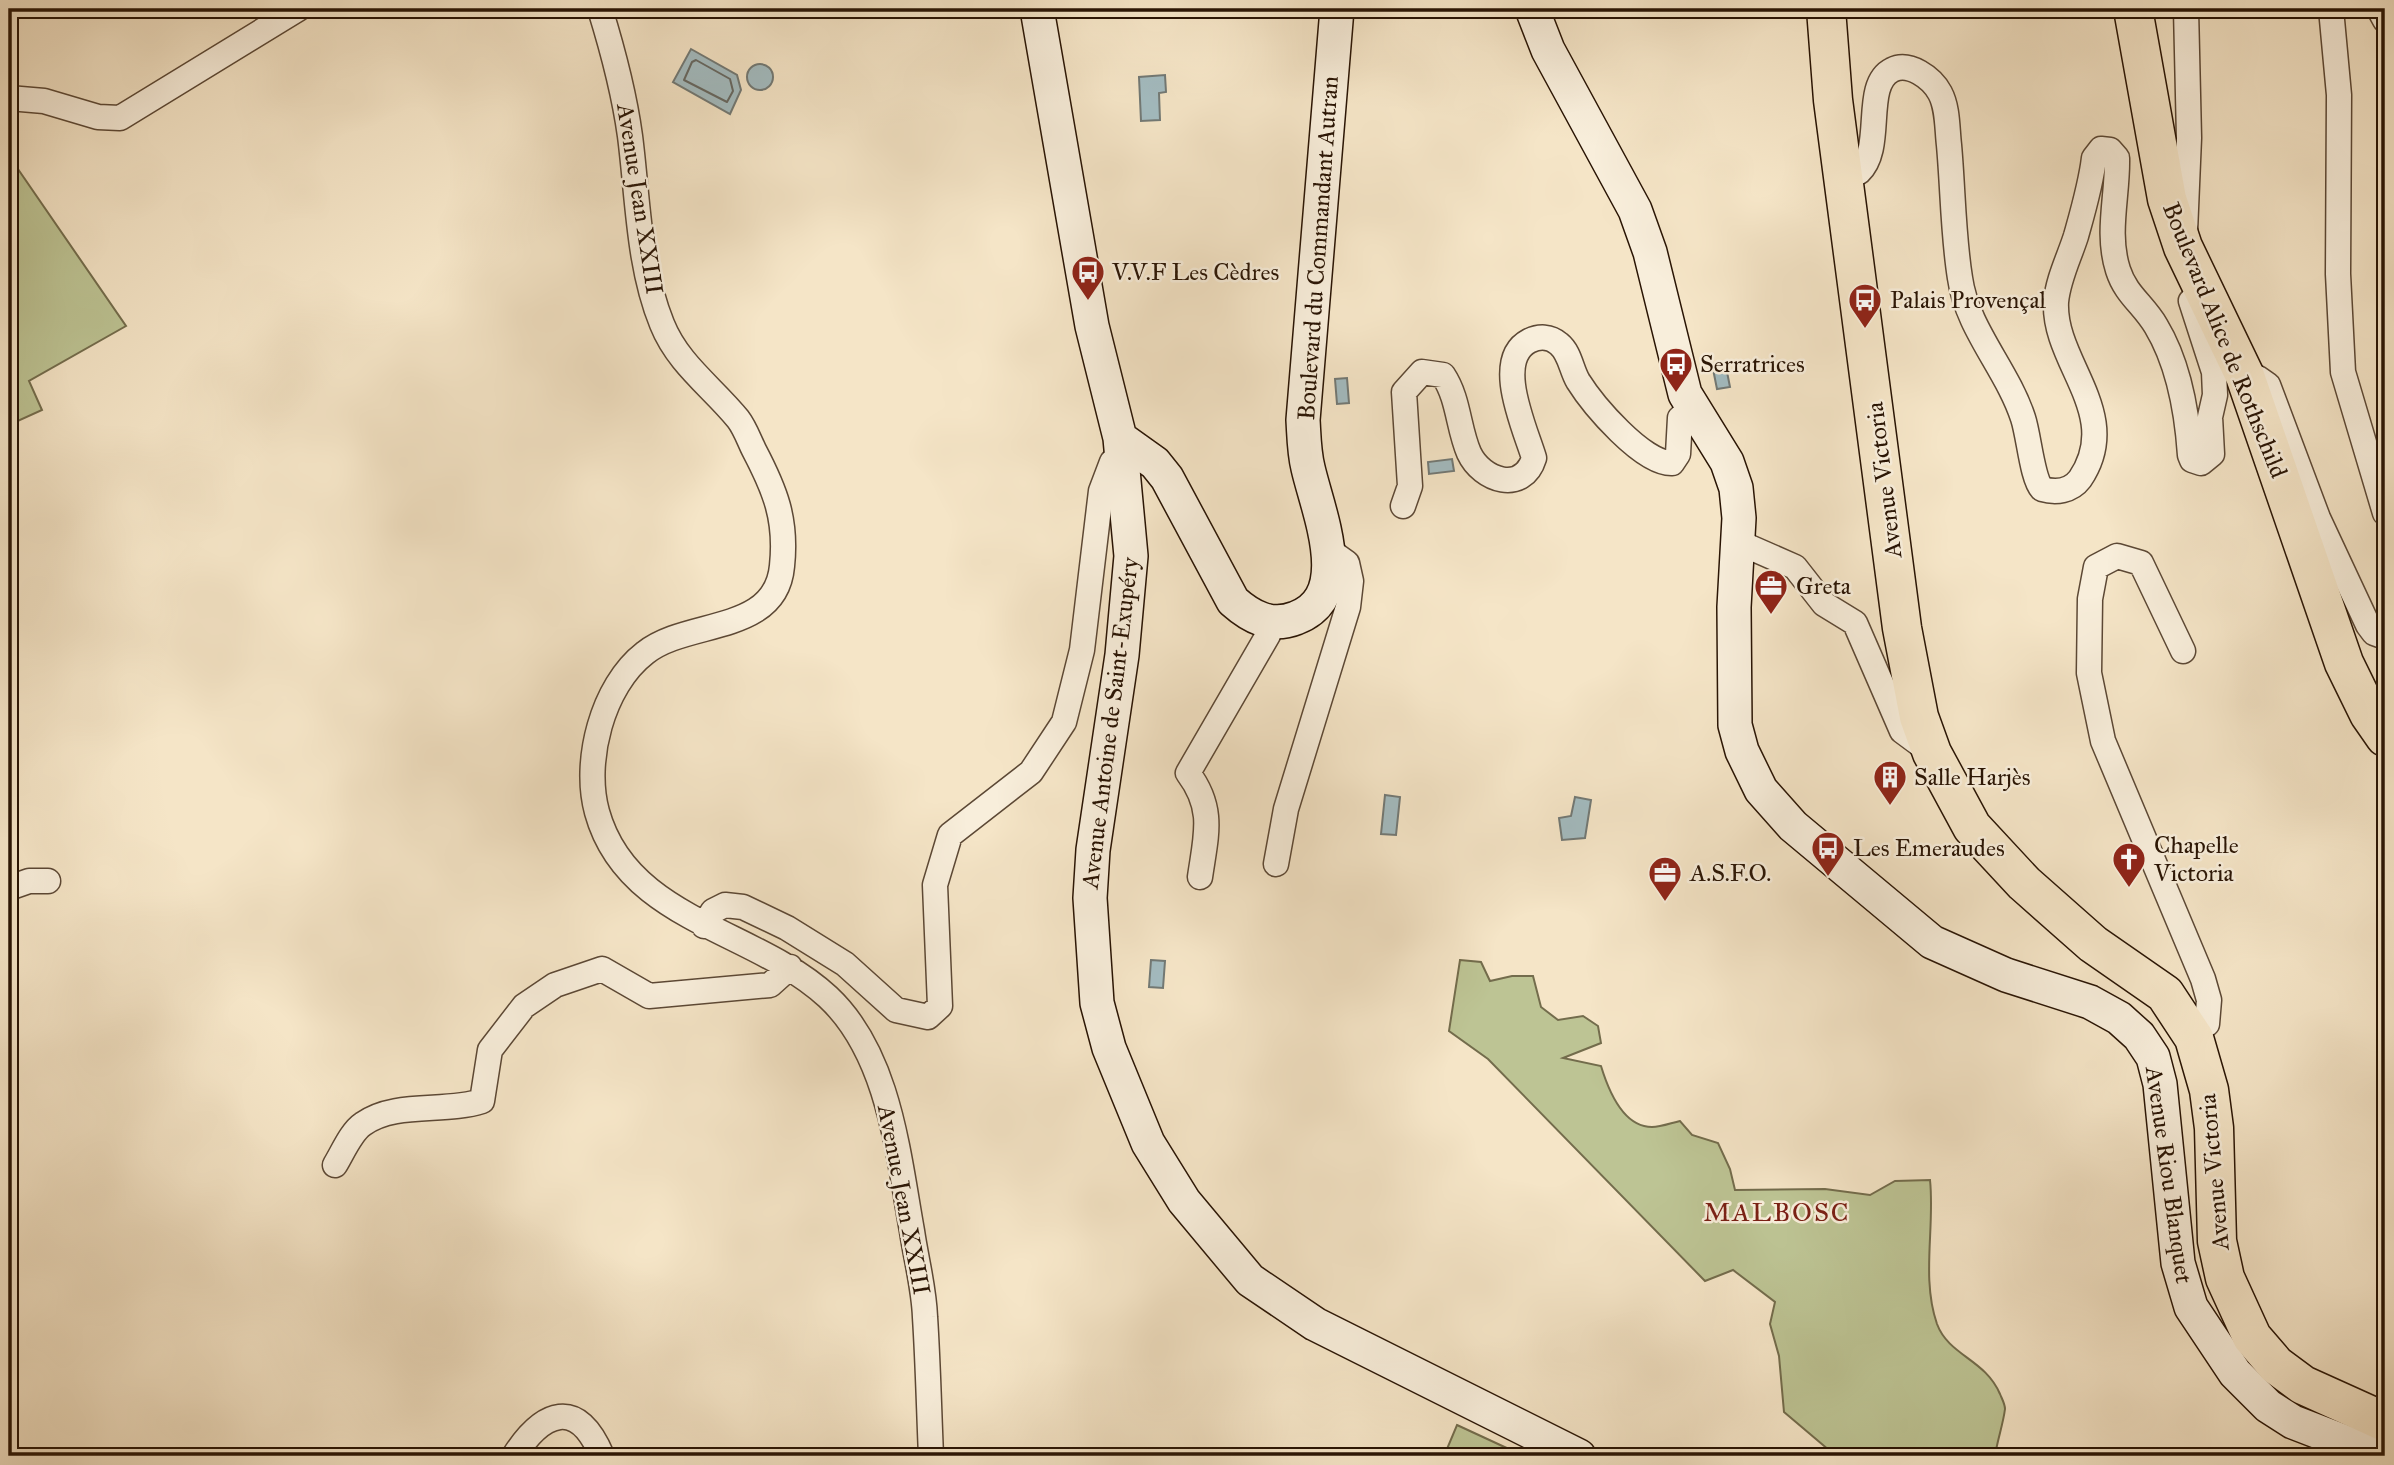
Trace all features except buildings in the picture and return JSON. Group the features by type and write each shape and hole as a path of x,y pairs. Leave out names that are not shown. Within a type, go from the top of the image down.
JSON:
{"main road":[{"name":"Avenue Victoria","path":"1826,9 1843,174 1902,628 1913,691 1932,753 1972,827 1996,855 2093,944 2165,995 2194,1038 2209,1090 2214,1128 2217,1241 2225,1278 2252,1337 2276,1365 2303,1385 2385,1422"},
{"name":"Boulevard Alice de Rothschild","path":"2133,9 2167,199 2183,247 2245,376 2344,663 2369,714 2385,737"},
{"name":"Avenue Victoria","path":"2052,906 2102,929 2153,962 2179,985 2207,1024 2226,1070 2232,1105 2238,1252 2261,1312 2278,1338 2303,1363 2334,1380 2385,1401"}],"street":[{"path":"9,98 44,101 98,117 120,118 298,9"},
{"name":"Avenue Jean XXIII","path":"600,9 622,90 643,251 663,326 687,367 740,421 777,495 784,536 782,572 773,598 750,614 676,638 645,652 622,679 605,709 595,741 592,769 596,807 607,844 639,882 704,926 790,967 843,1014 864,1046 883,1094 896,1141 925,1311 931,1456"},
{"name":"Avenue Antoine de Saint-Exupéry","path":"1037,9 1092,326 1121,448 1131,556 1129,592 1093,850 1091,952 1097,1003 1109,1048 1148,1143 1184,1201 1250,1280 1315,1324 1579,1456"},
{"name":"Boulevard du Commandant Autran","path":"1270,621 1291,620 1307,614 1319,602 1329,577 1326,548 1307,464 1303,420 1337,9"},
{"name":"Avenue Riou Blanquet","path":"1532,9 1548,50 1635,210 1650,252 1679,376 1692,408 1727,462 1736,488 1739,518 1734,607 1735,725 1742,751 1761,790 1793,827 1932,942 2006,975 2090,1002 2119,1018 2139,1036 2153,1058 2160,1084 2178,1263 2191,1307 2235,1373 2268,1406 2293,1422 2381,1456"},
{"path":"2183,247 2187,219 2189,151 2186,9"},
{"path":"2331,9 2339,95 2341,195 2338,274 2343,372 2385,513"},
{"path":"2379,9 2385,20"},
{"path":"1843,174 1859,172 1871,156 1877,97 1884,76 1893,69 1912,68 1934,84 1945,110 1960,279 1967,305 2018,406 2031,444 2038,484 2049,491 2067,489 2077,484 2092,456 2094,433 2089,402 2060,330 2056,310 2057,291 2076,236 2094,158 2101,149 2110,150 2117,158 2112,225 2117,267 2127,293 2144,308 2167,348 2178,377 2190,455 2192,460 2201,463 2212,454 2210,417 2215,395 2214,372 2191,302 2204,289"},
{"path":"1403,506 1410,486 1404,392 1422,372 1443,375 1451,386 1469,452 1476,464 1495,477 1511,481 1523,478 1530,472 1534,458 1511,373 1514,356 1522,345 1533,339 1541,336 1558,342 1566,352 1578,382 1597,405 1634,445 1663,463 1672,463 1678,454 1680,418 1692,408"},
{"path":"2245,376 2258,378 2268,385 2318,518 2368,625 2374,633 2385,637"},
{"path":"704,926 713,911 725,905 743,907 787,928 845,964 896,1010 928,1017 940,1006 935,885 950,835 1031,772 1064,722 1082,650 1101,491 1112,462 1121,448 1147,456 1167,478 1233,601 1249,615 1270,621 1268,635 1188,774 1203,793 1207,826 1200,877"},
{"path":"1738,542 1795,567 1824,604 1856,623 1902,731 1932,753"},
{"path":"1276,864 1286,809 1348,607 1351,581 1347,563 1326,548"},
{"path":"2183,651 2141,563 2117,556 2096,568 2090,599 2089,673 2103,741 2203,979 2209,1000 2207,1024"},
{"path":"9,888 29,881 48,881"},
{"path":"335,1165 361,1125 383,1114 465,1107 482,1101 490,1050 524,1006 555,985 602,969 622,978 649,996 671,995 717,988 769,985 790,967"},
{"path":"514,1456 529,1432 548,1418 569,1418 589,1432 602,1456"}],"green space":[{"path":"9,156 126,326 29,381 42,410 9,425"},
{"path":"1460,960 1481,962 1490,981 1512,976 1533,976 1541,1007 1558,1020 1583,1016 1598,1026 1601,1043 1563,1058 1601,1066 1618,1105 1633,1121 1652,1127 1680,1121 1692,1135 1718,1143 1730,1169 1735,1190 1825,1189 1870,1195 1895,1181 1930,1180 1929,1271 1932,1307 1943,1335 1950,1344 1986,1373 2003,1402 2005,1409 1995,1456 1836,1456 1784,1412 1779,1356 1770,1324 1775,1302 1733,1270 1705,1281 1488,1059 1449,1031"},
{"path":"1457,1425 1524,1456 1444,1456"}],"water":[{"path":"691,49 737,75 741,90 730,114 673,82"},
{"path":"760,64 769,68 773,77 769,86 760,90 751,86 747,77 751,68"},
{"path":"1165,75 1166,92 1159,93 1160,120 1141,121 1139,77"},
{"path":"1725,362 1730,387 1717,389 1712,364"},
{"path":"1347,378 1349,403 1337,404 1335,379"},
{"path":"1452,459 1454,471 1429,474 1428,462"},
{"path":"1385,795 1400,797 1396,835 1381,834"},
{"path":"1575,797 1591,800 1585,838 1562,840 1559,818 1571,816"},
{"path":"1151,960 1165,961 1163,988 1149,987"}],"place":[{"name":"V.V.F Les Cèdres","path":"1088,302"},
{"name":"Palais Provençal","path":"1865,330"},
{"name":"Serratrices","path":"1676,394"},
{"name":"Greta","path":"1771,616"},
{"name":"Salle Harjès","path":"1890,807"},
{"name":"Les Emeraudes","path":"1828,878"},
{"name":"Chapelle Victoria","path":"2129,889"},
{"name":"A.S.F.O.","path":"1665,903"}],"district":[{"name":"MALBOSC","path":"1777,1212"}]}
